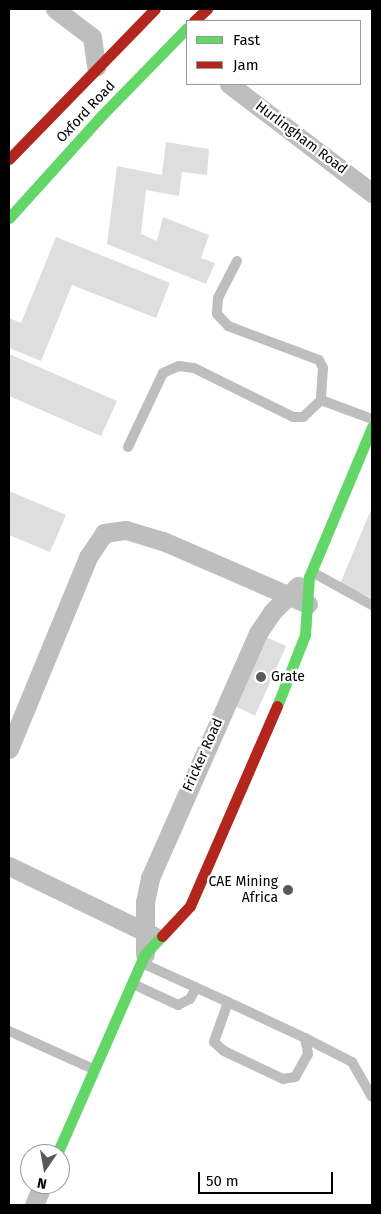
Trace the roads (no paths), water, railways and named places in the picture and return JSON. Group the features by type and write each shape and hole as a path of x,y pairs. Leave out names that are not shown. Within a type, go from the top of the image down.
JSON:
{"street":[{"name":"Oxford Road","path":"9,160 96,67 155,9"},
{"path":"195,20 206,9"},
{"path":"61,11 92,37 96,67"},
{"name":"Oxford Road","path":"9,218 183,40"},
{"name":"Hurlingham Road","path":"230,85 372,193"},
{"path":"9,209 23,202"},
{"name":"Fricker Road","path":"151,935 190,906 297,661 305,635 310,574 372,427"},
{"path":"9,748 88,558 104,533 126,530 163,541 290,594 308,604"},
{"name":"Fricker Road","path":"61,1144 132,984 151,935 147,890 173,823 258,634 290,594 310,574"},
{"path":"9,866 151,935"}],"lane":[{"path":"128,448 163,373 179,366 194,368 293,417 303,417 321,400 323,368 319,360 228,326 217,314 218,298 237,261"},
{"path":"321,400 372,419"},
{"path":"310,574 372,605"},
{"path":"143,958 196,988 305,1038 352,1062 372,1098"},
{"path":"132,984 178,1005 190,999 196,988"},
{"path":"228,1002 214,1042 224,1052 283,1079 295,1077 304,1067 308,1054 305,1038"},
{"path":"9,1031 94,1070"}],"place":[{"name":"Grate","path":"261,677"},
{"name":"CAE Mining Africa","path":"288,890"}]}
